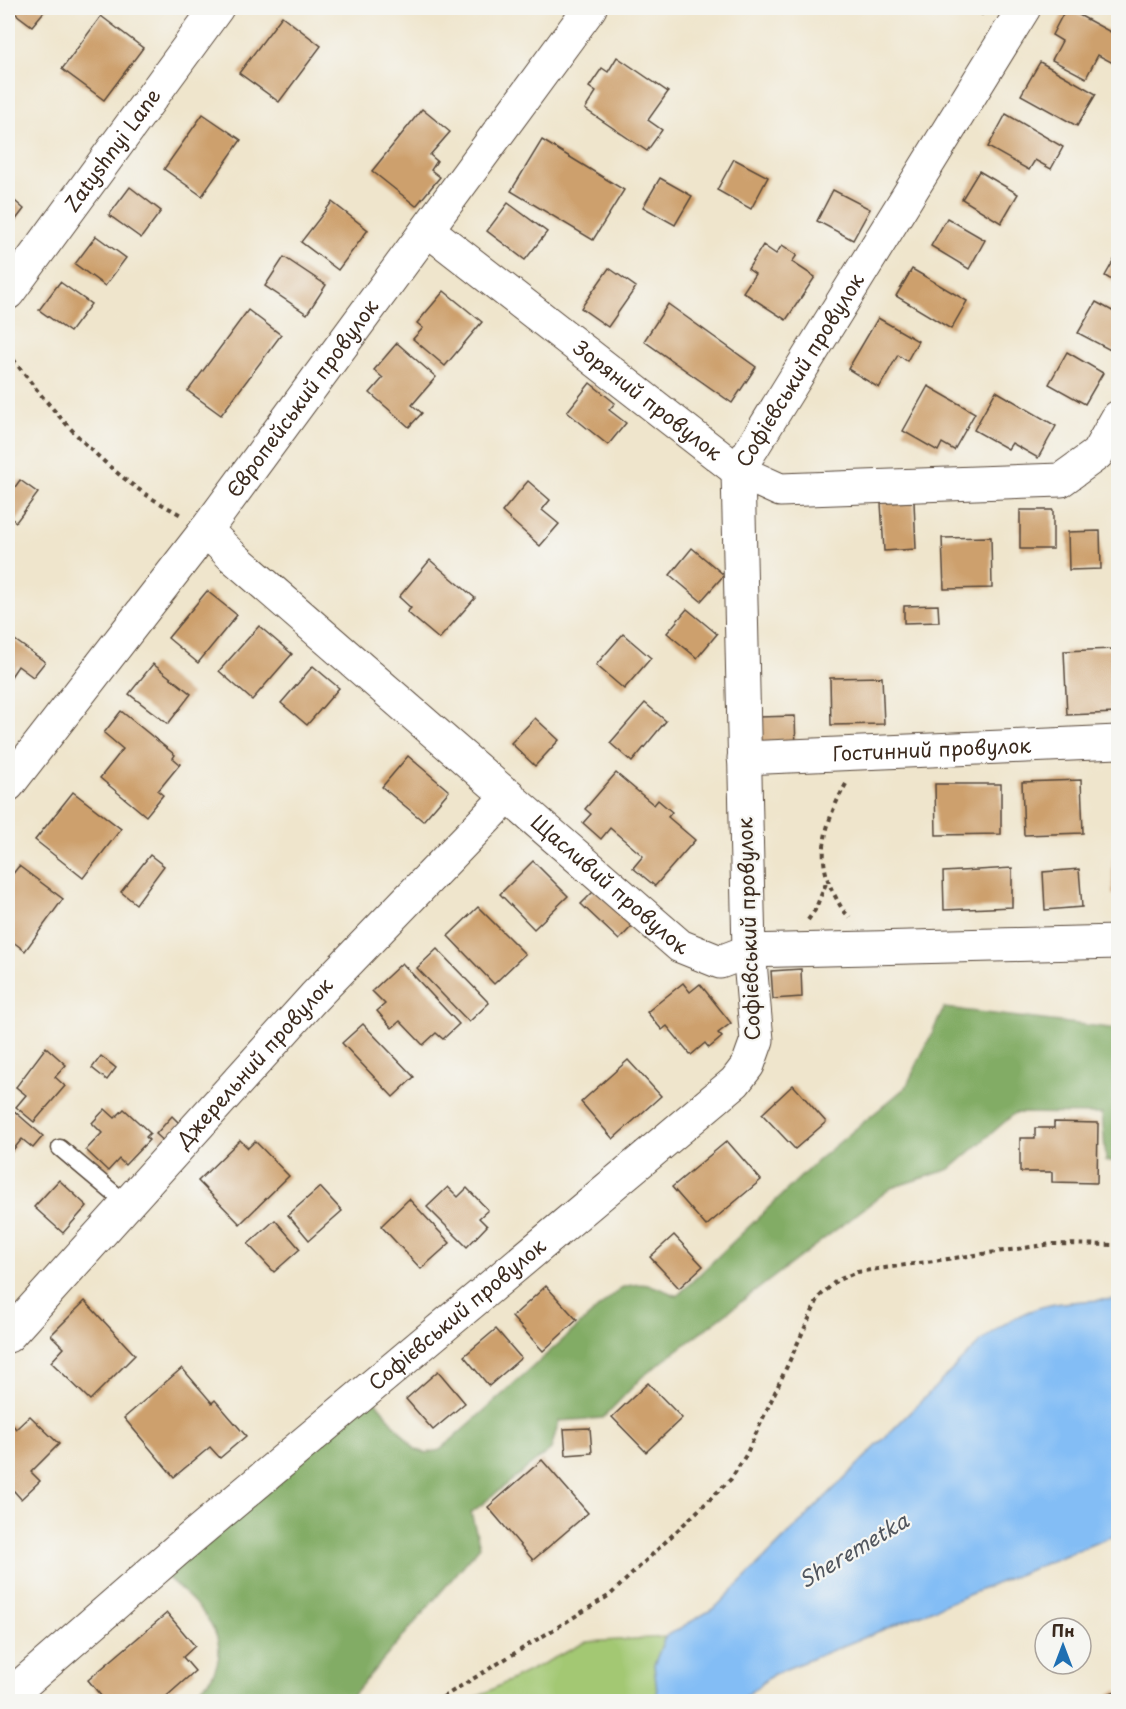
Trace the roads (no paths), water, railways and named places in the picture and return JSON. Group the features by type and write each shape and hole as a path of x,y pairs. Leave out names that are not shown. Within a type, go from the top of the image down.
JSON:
{"street":[{"name":"Zatyshnyi Lane","path":"8,293 217,8"},
{"name":"Європейський провулок","path":"8,785 206,530 590,8"},
{"name":"Софієвський провулок","path":"8,1697 177,1549 735,1083 748,1065 757,1040 748,951 738,471 1024,8"},
{"name":"Зоряний провулок","path":"428,230 738,471 780,490 1061,480 1097,454 1119,417"},
{"name":"Щасливий провулок","path":"206,530 232,556 680,946 720,962 748,951 1119,942"},
{"name":"Гостинний провулок","path":"744,758 1119,742"},
{"name":"Джерельний провулок","path":"8,1336 129,1206 315,997 509,795"}],"lane":[{"path":"60,1148 129,1206"}],"water":[{"name":"Sheremetka","path":"1118,1299 1118,1534 774,1674 739,1701 658,1700 654,1665 665,1637 716,1607 978,1344 1028,1311 1059,1303"}]}
